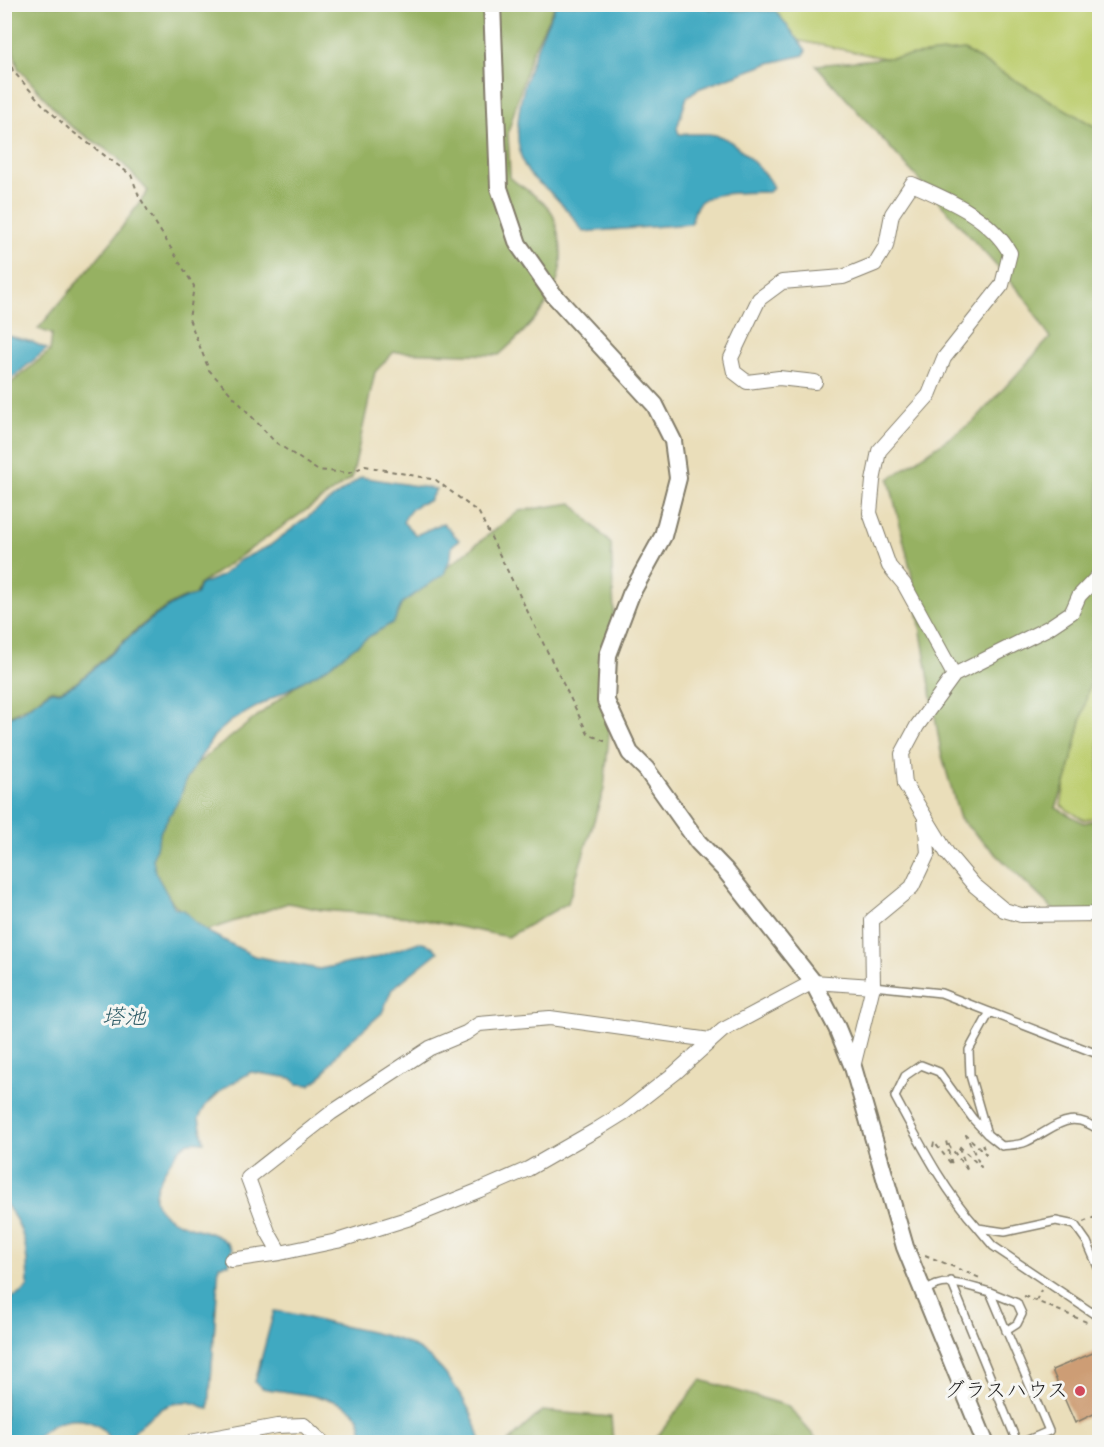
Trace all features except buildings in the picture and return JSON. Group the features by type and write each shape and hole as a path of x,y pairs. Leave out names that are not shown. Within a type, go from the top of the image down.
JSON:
{"street":[{"path":"492,4 499,188 518,244 554,294 655,405 673,441 678,478 663,536 631,594 608,655 606,701 630,753 646,770 698,842 725,870 813,982 853,1067 905,1247 985,1443"},
{"path":"815,382 779,378 747,382 734,372 731,358 759,299 782,282 843,277 875,264 886,246 892,214 912,184 954,202 1001,236 1010,253 1002,285 944,358 929,395 879,451 873,481 870,513 889,566 904,584 954,675"},
{"path":"1100,574 1078,597 1072,612 1048,628 954,675 917,726 902,754 905,784 954,861 974,885 1004,910 1021,915 1100,914"},
{"path":"853,1067 873,986 872,920 912,887 928,853 925,813"},
{"path":"231,1260 337,1241 410,1218 528,1169 625,1112 675,1073 710,1040 736,1022 813,982 873,986"},
{"path":"280,1253 268,1232 248,1178 331,1113 430,1048 466,1033 479,1024 550,1018 710,1040"},
{"path":"190,1443 277,1426 303,1425 322,1443"}],"lane":[{"path":"873,986 941,993 1100,1055"},
{"path":"987,1134 970,1075 969,1050 990,1012"},
{"path":"1100,1131 1083,1120 1066,1120 1024,1143 1002,1146 973,1119 939,1072 921,1065 905,1076 895,1097 929,1160 961,1209 993,1246 1100,1318"},
{"path":"978,1228 1005,1232 1056,1221 1074,1225 1087,1242 1100,1272"},
{"path":"924,1292 935,1284 951,1281 990,1292 1017,1304 1022,1314 1017,1324 1006,1331"},
{"path":"951,1281 1017,1443"},
{"path":"990,1292 1049,1431 1023,1443"}],"path":[{"path":"4,41 13,71 44,106 69,129 131,175 139,196 194,286 189,319 209,370 275,442 316,470 349,473 365,466 436,480 479,513 588,734 609,743"},
{"path":"929,1160 934,1142 952,1165 946,1142 968,1171 958,1145 981,1167 966,1135 986,1154 973,1119"},
{"path":"1074,1225 1100,1215"}],"green space":[{"path":"6,5 555,5 531,54 508,133 510,178 537,197 551,211 561,252 560,270 548,302 526,330 499,355 394,352 375,372 352,478 199,585 195,595 165,608 149,619 74,684 60,691 50,690 35,702 5,718 5,388 50,351 52,334 38,329 112,241 148,191 116,156 69,125 18,68 7,27"},
{"path":"696,5 1099,5 1099,160 949,71 717,24"},
{"path":"964,50 1099,129 1099,646 1068,775 1056,808 1084,823 1099,819 1099,923 1061,917 960,819 941,752 911,572 889,479 974,421 1050,338 1026,299 816,65"},
{"path":"572,503 611,544 616,660 604,789 568,903 508,937 410,917 322,910 288,903 200,933 148,874 152,815 195,765 519,511"},
{"path":"1099,613 1099,816 1084,820 1061,806 1077,715"},
{"path":"701,1380 788,1406 819,1442 653,1442"},
{"path":"542,1411 611,1417 613,1442 508,1442"}],"water":[{"path":"556,5 700,5 710,9 776,11 806,50 804,55 770,63 698,89 687,97 677,128 679,134 711,134 728,140 759,167 773,188 769,192 730,193 710,197 697,206 691,224 583,232 564,207 528,172 520,154 519,111 524,87 539,42"},
{"path":"5,335 32,342 47,349 5,384"},
{"name":"塔池","path":"361,477 436,489 429,501 413,508 403,522 416,535 443,523 459,540 452,546 451,557 444,574 402,603 394,622 370,636 325,669 231,721 214,736 186,780 180,798 161,830 153,858 155,872 175,908 184,910 210,933 254,956 319,969 371,959 419,942 432,946 438,952 392,989 382,1013 342,1048 320,1078 310,1085 298,1084 291,1078 251,1072 224,1088 206,1105 199,1118 204,1142 192,1142 185,1145 173,1158 162,1176 155,1199 162,1211 176,1222 219,1237 232,1249 229,1264 219,1265 209,1409 190,1402 169,1405 145,1421 126,1442 112,1442 101,1428 83,1420 74,1420 56,1424 47,1429 34,1442 5,1442 5,1301 22,1293 28,1286 22,1233 5,1203 5,718 19,713 51,691 60,692 75,684 150,620 181,600 196,595 200,585 221,576 240,560 269,546"},
{"path":"274,1311 386,1336 417,1349 442,1370 463,1398 481,1442 365,1442 359,1418 350,1408 327,1399 262,1388 255,1382"}],"place":[{"name":"グラスハウス","path":"1080,1391"}]}
